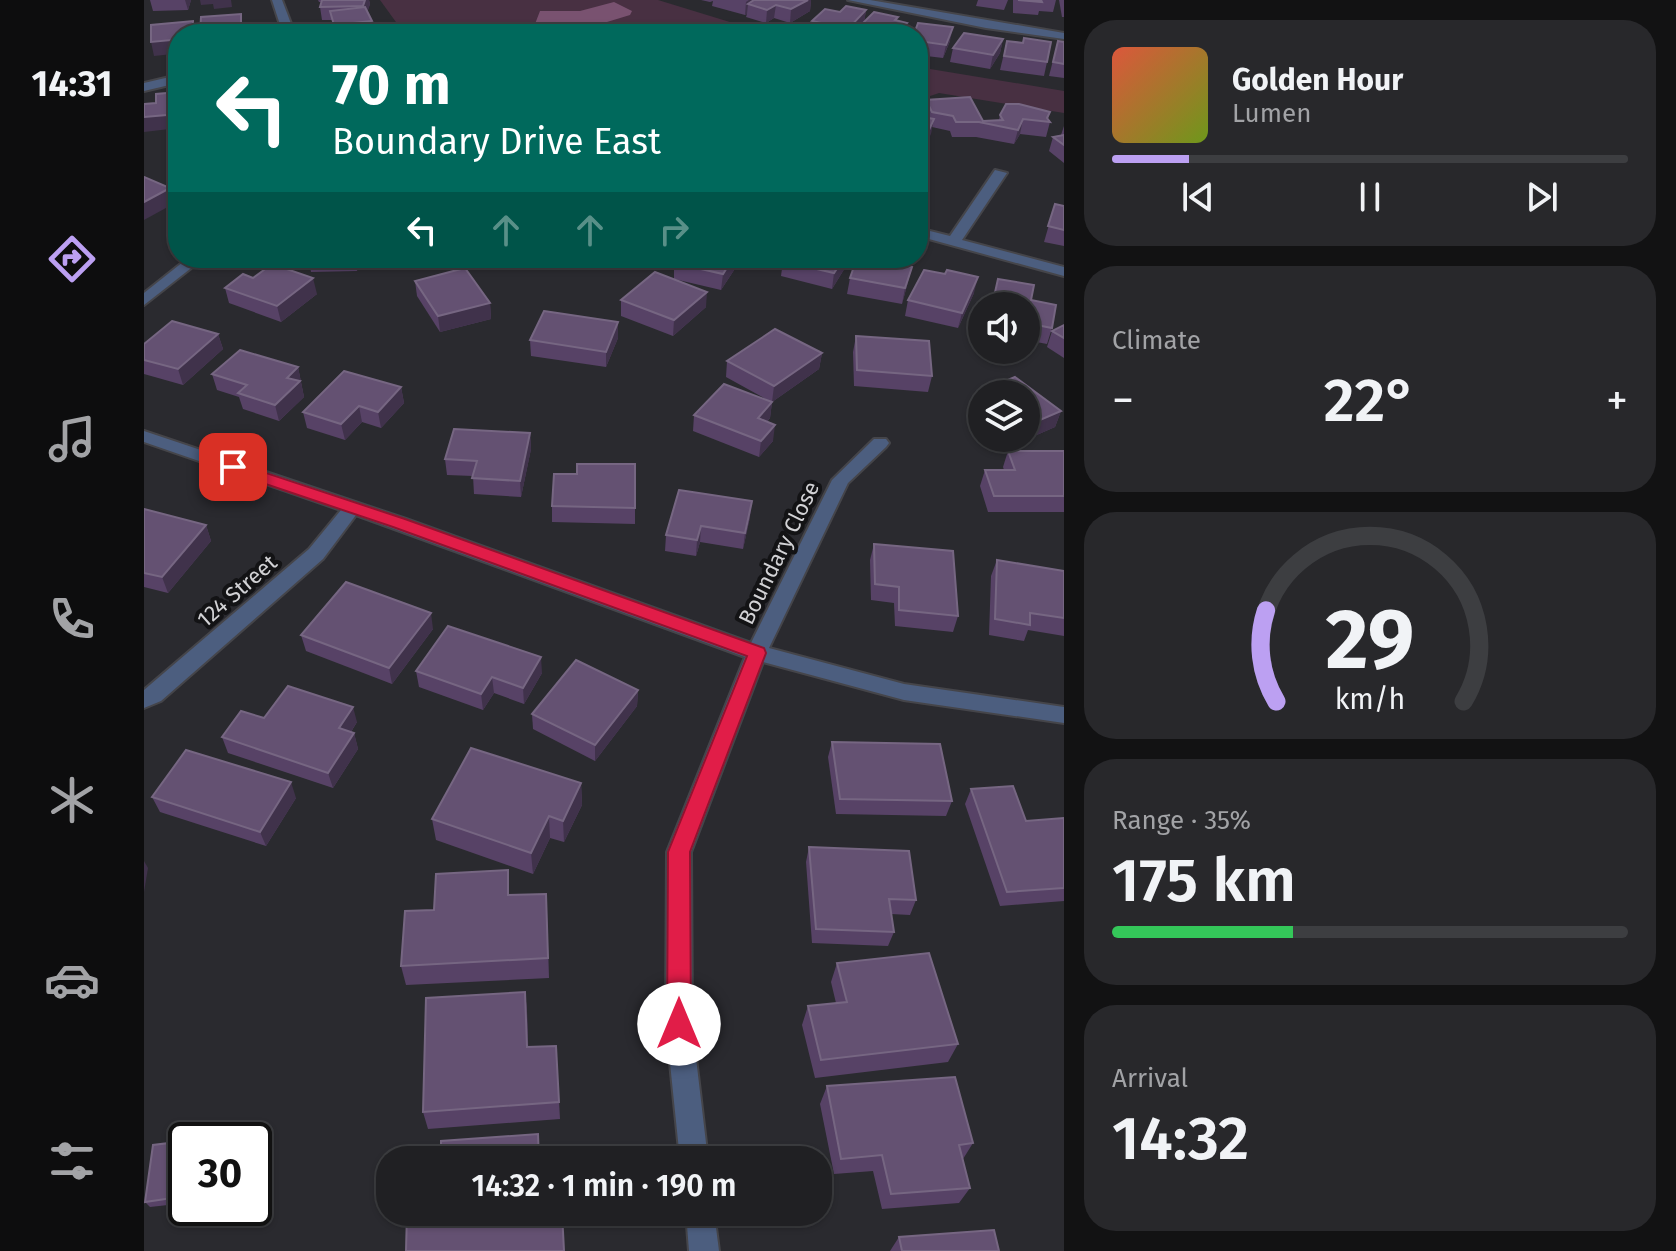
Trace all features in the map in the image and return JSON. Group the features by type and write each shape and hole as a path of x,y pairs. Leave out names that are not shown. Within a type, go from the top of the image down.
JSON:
{"street":[{"path":"277,0 285,24"},
{"path":"853,0 1064,36"},
{"path":"144,87 168,81"},
{"path":"955,240 1000,173"},
{"path":"928,234 1064,272"},
{"path":"144,300 184,268"},
{"path":"144,436 399,523 757,653 904,692 1064,715"},
{"name":"Boundary Close","path":"692,1146 679,1024 679,852 757,653 841,480 880,443"},
{"name":"124 Street","path":"144,700 154,695 316,554 351,509"},
{"path":"701,1226 704,1251"}],"shaded area":[{"path":"380,0 658,0 736,24 397,24"},
{"path":"614,2 632,11 630,15 607,24 535,24 540,11 580,11"},
{"path":"928,69 1064,91 1064,113 939,93 928,97"}],"building":[{"path":"322,0 365,0 363,6 320,7"},
{"path":"754,0 808,0 791,9 776,5 767,10 748,4"},
{"path":"846,6 866,10 853,24 812,21 825,9 840,12"},
{"path":"365,7 372,21 334,24 330,11"},
{"path":"874,12 898,17 895,20 907,23 906,24 862,24"},
{"path":"241,14 241,24 201,24 201,17"},
{"path":"193,21 193,24 168,24 168,40 151,42 151,25"},
{"path":"928,24 953,27 946,45 928,42"},
{"path":"964,33 1003,39 993,55 953,48"},
{"path":"1024,38 1051,42 1047,62 1004,56 1007,41 1023,43"},
{"path":"1058,41 1064,42 1064,64 1053,62"},
{"path":"168,93 168,115 144,117 144,104 156,103 156,94"},
{"path":"970,97 983,121 1003,120 1000,115 1006,104 1019,104 1050,112 1047,118 1050,122 1023,119 1018,130 979,122 956,122 953,116 932,112 928,100"},
{"path":"928,118 934,119 928,132"},
{"path":"1064,135 1064,145 1053,137"},
{"path":"144,177 168,187 168,189 144,202"},
{"path":"1055,204 1064,206 1064,230 1048,226"},
{"path":"267,268 284,268 313,278 277,306 225,288 243,274 253,278"},
{"path":"465,268 490,303 438,316 415,281"},
{"path":"697,268 727,268 723,274"},
{"path":"813,268 837,268 834,273"},
{"path":"854,268 912,268 905,288 850,278"},
{"path":"924,270 945,274 947,270 978,277 971,292 968,292 962,313 908,300"},
{"path":"655,272 707,292 674,320 621,300"},
{"path":"998,279 1034,285 1033,292 995,292"},
{"path":"1040,302 1056,305 1052,328 1040,326"},
{"path":"544,311 618,322 606,352 530,340"},
{"path":"172,321 218,334 178,369 144,360 144,344"},
{"path":"1064,325 1064,338 1052,331"},
{"path":"775,329 822,353 774,386 727,361"},
{"path":"856,336 929,341 932,376 857,370"},
{"path":"240,350 298,367 287,378 300,381 275,405 238,393 247,385 212,374"},
{"path":"344,371 401,387 378,412 359,406 341,424 303,412"},
{"path":"724,384 772,402 758,418 775,425 761,441 694,415"},
{"path":"1040,395 1061,411 1040,420"},
{"path":"454,429 530,433 520,481 472,478 477,461 445,459"},
{"path":"1064,451 1064,496 994,496 985,470 1015,470 1008,452"},
{"path":"577,464 635,464 635,508 552,506 554,474 577,474"},
{"path":"679,490 752,501 745,533 701,526 697,540 666,535"},
{"path":"144,509 206,525 162,577 144,573"},
{"path":"874,544 953,551 958,616 899,610 899,587 875,584"},
{"path":"997,560 1064,571 1064,618 1030,613 1030,625 995,619"},
{"path":"346,582 431,613 389,668 301,635"},
{"path":"448,626 541,657 523,688 492,677 481,694 416,671"},
{"path":"576,660 638,690 595,745 532,714"},
{"path":"288,686 353,707 339,728 354,733 328,773 222,737 241,711 264,718"},
{"path":"832,742 940,744 952,801 840,799"},
{"path":"471,748 581,783 563,821 549,816 531,853 432,819"},
{"path":"186,750 291,782 260,832 152,797"},
{"path":"1013,786 1026,821 1064,818 1064,888 1007,892 971,789"},
{"path":"809,847 909,851 916,900 889,899 894,932 816,929"},
{"path":"508,870 508,895 546,894 548,958 401,966 405,911 434,910 436,874"},
{"path":"929,953 958,1044 821,1060 808,1006 847,1002 837,963"},
{"path":"525,992 527,1047 556,1046 559,1102 423,1112 426,998"},
{"path":"955,1077 973,1143 959,1145 970,1188 891,1194 882,1155 841,1159 827,1086"},
{"path":"538,1134 538,1146 441,1146 441,1141"},
{"path":"168,1143 168,1199 145,1202 153,1145"},
{"path":"407,1226 563,1226 564,1251 406,1251"},
{"path":"994,1230 999,1251 902,1251 899,1237"}],"route":[{"path":"233,467 399,523 757,653 679,852 679,1024"}]}
